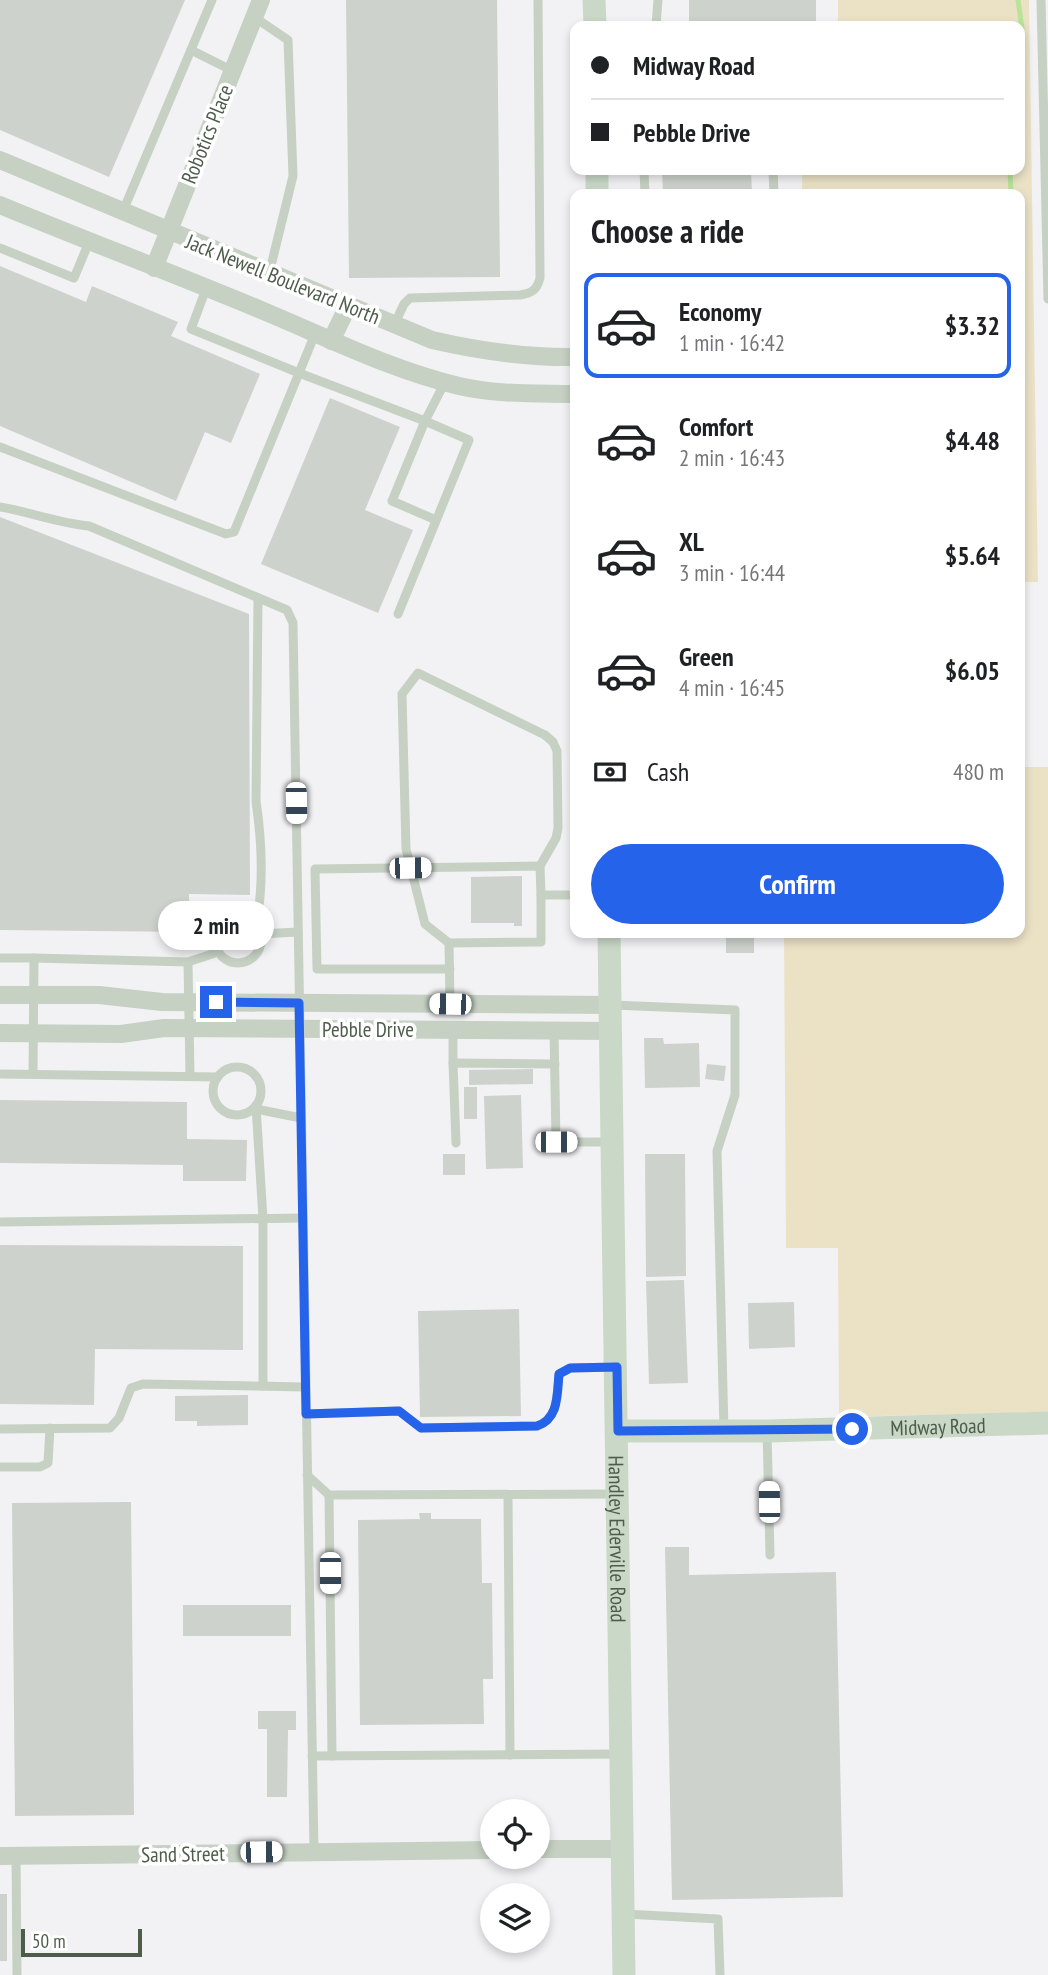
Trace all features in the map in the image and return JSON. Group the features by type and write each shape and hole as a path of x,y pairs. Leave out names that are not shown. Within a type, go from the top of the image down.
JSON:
{"main road":[{"path":"594,0 595,21"},
{"name":"Handley Ederville Road","path":"609,938 624,1975"},
{"name":"Midway Road","path":"618,1431 767,1431 1048,1423"}],"street":[{"name":"Robotics Place","path":"154,268 261,0"},
{"name":"Jack Newell Boulevard North","path":"0,160 432,340 481,351 535,358 570,357"},
{"name":"Jack Newell Boulevard North","path":"1,208 415,373 460,387 503,392 570,394"},
{"path":"323,338 348,306"},
{"name":"Pebble Drive","path":"0,995 99,995 162,1002 611,1005"},
{"path":"418,1003 419,1030"},
{"path":"508,1004 508,1030"},
{"name":"Pebble Drive","path":"0,1033 121,1034 164,1028 611,1031"},
{"path":"550,1849 621,1849"},
{"name":"Sand Street","path":"8,1856 480,1850"}],"lane":[{"path":"122,212 212,0"},
{"path":"394,325 404,304 410,298 520,295 531,293 538,287 538,0"},
{"path":"656,21 658,0"},
{"path":"1041,0 1048,299"},
{"path":"254,17 288,40 293,176 269,274"},
{"path":"191,50 233,71"},
{"path":"0,248 74,278 89,242"},
{"path":"206,289 191,329 469,440 398,614"},
{"path":"0,447 226,534 234,532 299,373 323,338"},
{"path":"436,520 391,501 445,382"},
{"path":"0,507 20,510 65,524 89,526 287,610 293,623 314,1851"},
{"path":"258,598 256,801 261,831 258,930 260,948 244,962 229,962 218,952 215,939 216,932 225,920 239,917 246,918 258,930 298,932"},
{"path":"418,673 553,741 557,751 558,828 556,838 540,866 541,942 449,943 425,924 410,868 406,849 402,694 418,673"},
{"path":"450,969 317,969 315,869 540,866"},
{"path":"541,895 570,895"},
{"path":"449,943 450,1004"},
{"path":"0,958 188,962 218,952"},
{"path":"33,1074 34,958"},
{"path":"188,962 190,1076"},
{"path":"611,1005 735,1010 735,1095 718,1151 724,1431"},
{"path":"453,1030 456,1143"},
{"path":"554,1031 556,1142 613,1142"},
{"path":"453,1063 555,1064"},
{"path":"263,1386 263,1219 256,1107 261,1092 260,1084 252,1072 245,1068 230,1068 218,1077 213,1091 214,1098 223,1110 237,1115 256,1107 300,1118"},
{"path":"0,1074 218,1077"},
{"path":"0,1222 302,1219"},
{"path":"306,1414 399,1411 421,1428 537,1426 546,1424 555,1411 559,1374 570,1368 617,1367"},
{"path":"0,1429 110,1428 119,1418 131,1388 143,1384 305,1387"},
{"path":"0,1467 40,1467 48,1464 50,1428"},
{"path":"767,1431 769,1555"},
{"path":"307,1475 329,1495 618,1494"},
{"path":"329,1495 332,1756"},
{"path":"508,1496 510,1755"},
{"path":"312,1756 621,1754"},
{"path":"8,1856 17,1975"},
{"path":"623,1914 718,1919 720,1975"}],"shaded area":[{"path":"838,0 1029,0 1038,582 1025,582 1025,189 802,189 802,175 1025,175 1025,21 838,21"},
{"path":"1025,767 1048,767 1048,1412 839,1417 838,1248 786,1248 784,938 1025,938"}],"building":[{"path":"0,0 185,0 109,177 0,130"},
{"path":"346,0 497,0 500,277 349,278"},
{"path":"689,0 816,0 816,21 689,21"},
{"path":"662,175 751,175 752,189 663,189"},
{"path":"0,266 86,302 92,286 178,322 171,336 260,374 231,443 205,432 176,501 0,426"},
{"path":"330,398 400,427 365,510 413,530 378,613 261,564"},
{"path":"0,517 249,614 250,895 189,894 189,932 0,930"},
{"path":"522,876 522,926 514,926 514,923 471,923 471,877"},
{"path":"726,938 754,938 754,953 726,953"},
{"path":"644,1038 663,1038 664,1044 699,1043 700,1087 645,1088"},
{"path":"707,1064 726,1066 724,1081 705,1079"},
{"path":"533,1069 533,1084 469,1085 469,1070"},
{"path":"464,1087 477,1087 477,1119 464,1119"},
{"path":"521,1095 523,1168 486,1169 484,1096"},
{"path":"0,1100 187,1102 187,1139 247,1140 246,1181 183,1181 183,1165 0,1163"},
{"path":"443,1154 465,1154 465,1175 443,1175"},
{"path":"645,1154 685,1154 686,1276 646,1277"},
{"path":"0,1245 243,1246 243,1350 95,1349 94,1405 0,1404"},
{"path":"684,1280 688,1383 649,1384 646,1281"},
{"path":"794,1302 795,1347 749,1349 748,1303"},
{"path":"519,1309 521,1416 420,1417 418,1311"},
{"path":"248,1395 248,1425 197,1426 197,1421 175,1421 175,1396"},
{"path":"131,1502 134,1815 15,1816 12,1503"},
{"path":"419,1513 431,1513 431,1519 481,1519 482,1583 492,1583 493,1679 483,1679 484,1724 360,1725 358,1520 420,1519"},
{"path":"665,1547 689,1547 689,1575 836,1572 843,1897 672,1900"},
{"path":"183,1605 291,1605 291,1636 183,1636"},
{"path":"258,1711 296,1711 296,1730 288,1730 287,1797 267,1797 267,1729 258,1729"},
{"path":"0,1894 7,1894 7,1961 0,1961"}],"waterway":[{"path":"1018,0 1021,21"},
{"path":"1010,175 1011,189"}],"route":[{"path":"216,1002 299,1003 306,1414 399,1411 421,1428 537,1426 546,1424 555,1411 559,1374 570,1368 617,1367 618,1431 852,1429"}]}
